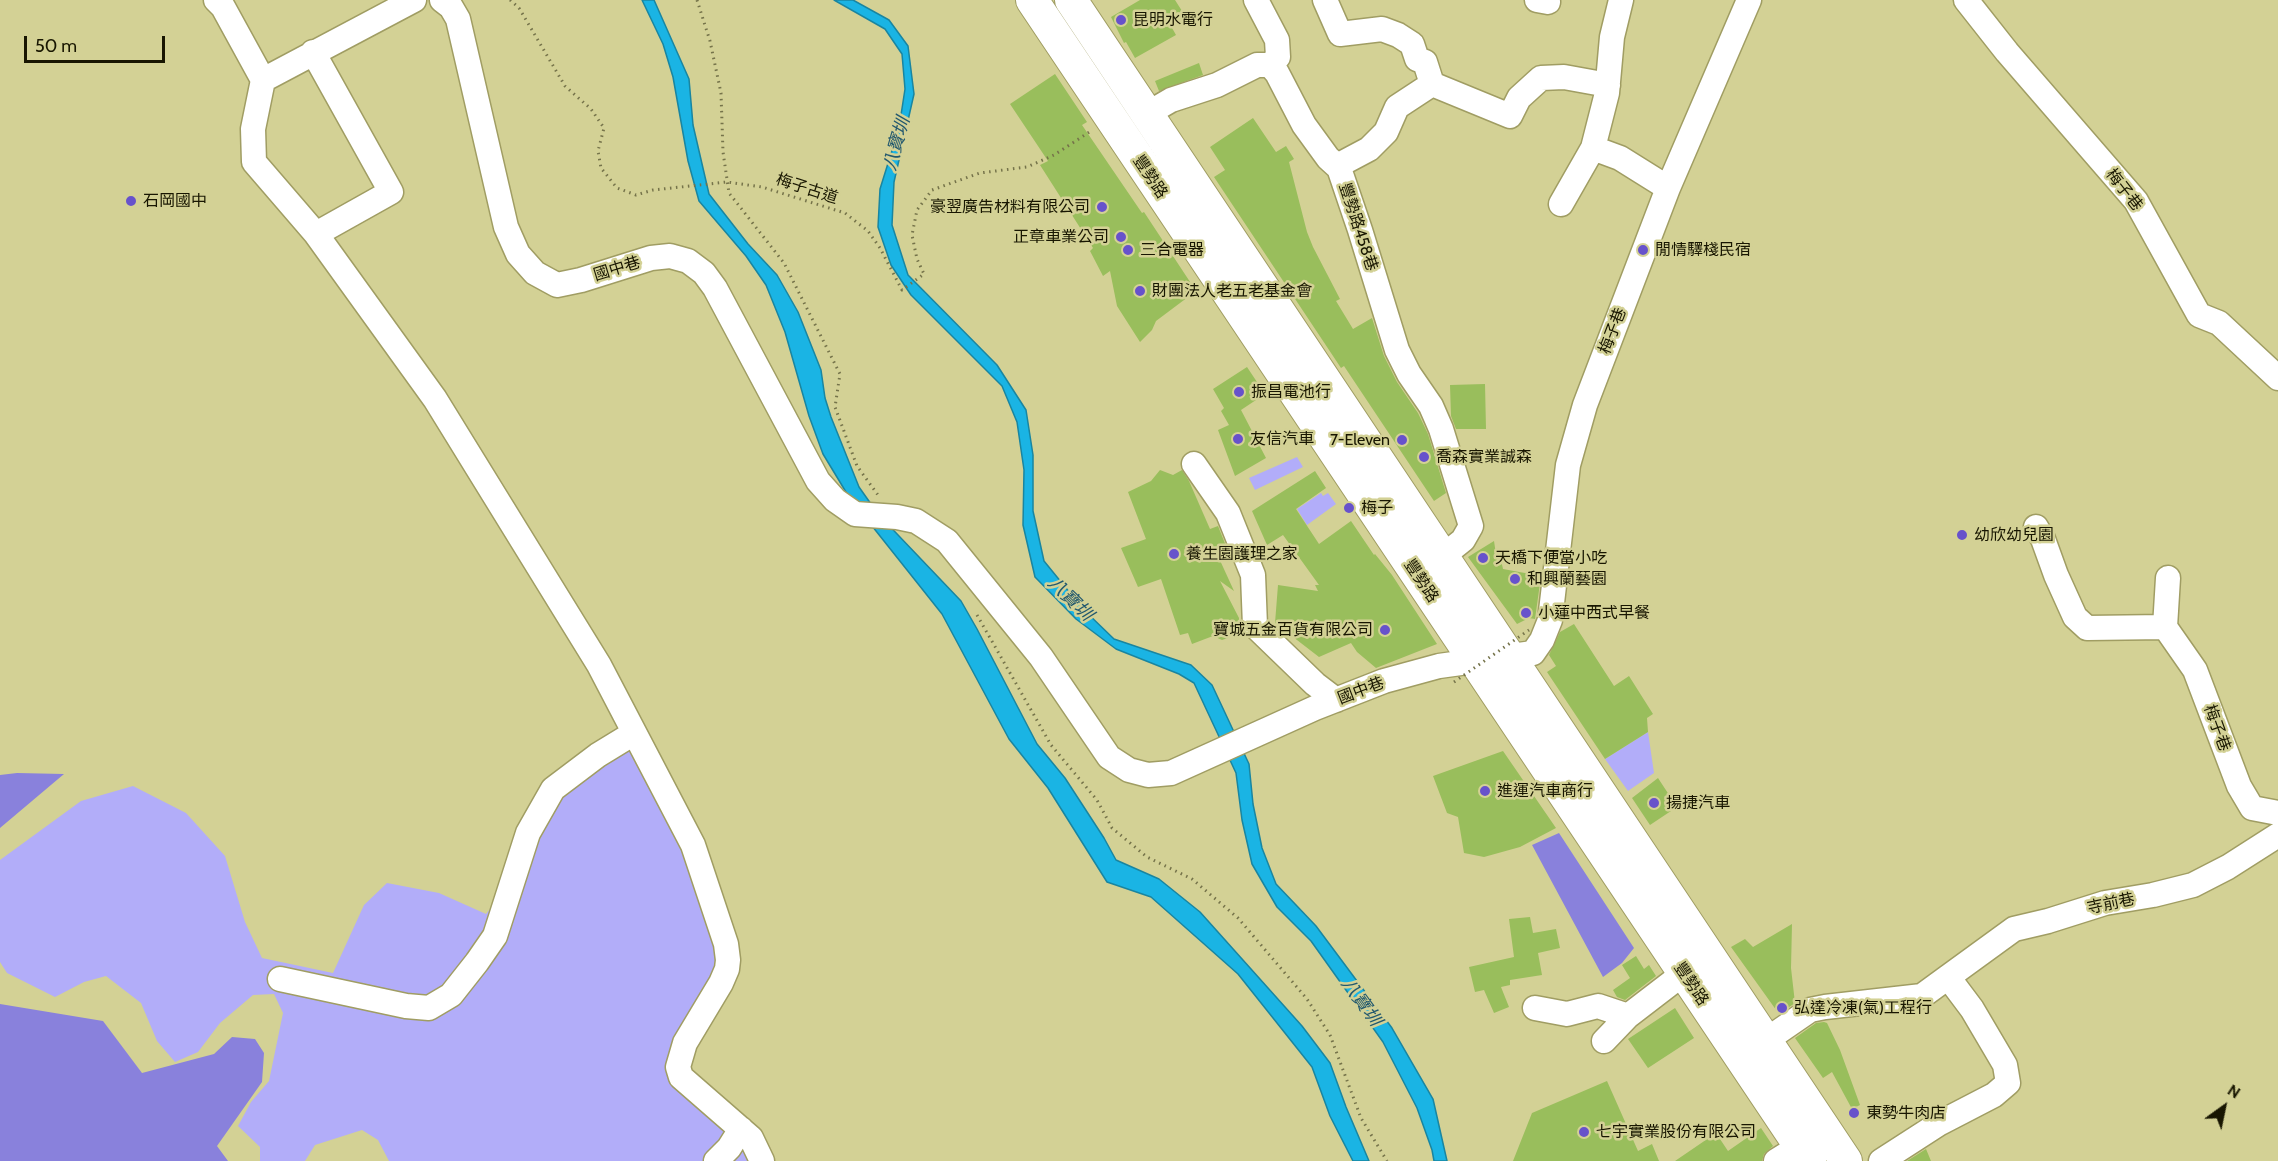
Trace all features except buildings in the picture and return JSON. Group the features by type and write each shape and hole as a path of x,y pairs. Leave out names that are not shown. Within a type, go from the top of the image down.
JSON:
{"main road":[{"name":"豐勢路","path":"1032,0 1464,671 1684,974 1803,1150 1846,1161"},
{"name":"豐勢路","path":"1071,0 1766,1041 1803,1150"}],"street":[{"path":"216,0 223,7 263,80 253,129 254,162 316,234 435,399 599,665 693,845 726,944 727,969 685,1043 678,1067 681,1077 752,1138 762,1161"},
{"path":"263,80 414,0"},
{"name":"國中巷","path":"442,0 451,6 458,19 506,227 518,254 535,273 557,285 581,280 651,258 670,256 688,261 704,273 715,288 818,481 835,500 855,514 897,517 916,521 947,541 1041,657 1109,757 1129,770 1148,775 1171,773 1384,681 1439,666 1464,671 1510,658"},
{"path":"1147,114 1172,100 1217,85 1257,65 1270,65 1278,57 1276,40 1256,0"},
{"path":"1325,0 1340,34 1382,29 1412,44 1417,59 1425,62 1432,84"},
{"path":"1561,204 1593,148 1608,85 1612,37 1621,0"},
{"name":"梅子巷","path":"1510,658 1533,653 1542,640 1550,620 1568,465 1585,405 1668,188 1749,0"},
{"name":"梅子巷","path":"1966,0 2007,52 2136,201 2199,315 2219,323 2278,378"},
{"path":"313,52 391,192 316,234"},
{"name":"豐勢路458巷","path":"1270,65 1277,73 1304,125 1337,166 1360,230 1397,350 1409,374 1431,406 1474,520 1463,540 1443,556"},
{"path":"1432,84 1510,116 1519,98 1541,78 1564,77 1608,85"},
{"path":"1337,166 1369,149 1386,132 1397,107 1432,84"},
{"path":"1593,148 1620,158 1668,188"},
{"path":"1194,465 1228,513 1253,575 1256,626 1315,684 1336,700"},
{"path":"2036,527 2075,617 2086,628 2165,627 2168,578"},
{"name":"梅子巷","path":"2165,627 2195,670 2239,786 2252,808 2278,813"},
{"path":"280,980 406,1006 429,1008 451,995 495,936 528,833 553,789 598,755 634,733"},
{"name":"寺前巷","path":"1766,1041 1810,1010 1922,996 2014,929 2104,903 2153,895 2193,885 2228,867 2278,835"},
{"path":"1604,1041 1628,1016 1684,974"},
{"path":"1881,1161 1940,1123 1994,1095 2008,1083 2005,1065 1972,1009 1948,977"},
{"path":"1535,1008 1567,1014 1598,1006 1628,1016"},
{"path":"716,1161 729,1148 741,1129"}],"path":[{"name":"梅子古道","path":"510,0 519,8 565,86 591,109 604,128 598,151 601,168 617,188 636,195 653,190 727,182 762,187 845,213 868,231 880,248 902,290 924,274 916,258 912,236 917,210 932,190 980,174 1027,167 1054,155 1110,118"},
{"path":"1464,671 1529,630"}],"shaded area":[{"path":"1297,457 1303,467 1255,490 1249,478"},
{"path":"1321,493 1323,496 1328,493 1336,504 1307,525 1297,509"},
{"path":"1648,732 1654,773 1628,791 1605,759"},
{"path":"631,746 684,848 721,956 669,1067 748,1153 751,1161 389,1161 378,1140 362,1130 315,1145 305,1161 260,1161 260,1147 238,1126 251,1102 269,1081 283,1013 274,994 253,995 220,1023 198,1052 175,1062 157,1041 141,1003 106,976 84,982 55,997 7,973 0,962 0,860 81,801 133,786 186,813 225,856 245,922 262,958 333,973 364,905 387,883 439,893 486,914 501,896 532,814"},
{"path":"64,774 0,828 0,775"},
{"path":"1559,833 1634,948 1622,963 1603,977 1532,845"},
{"path":"0,1004 103,1021 142,1073 214,1054 232,1037 255,1039 264,1053 262,1082 217,1146 228,1161 0,1161"}],"water":[{"path":"642,0 654,0 689,79 693,125 709,194 748,244 777,275 798,312 821,370 825,398 831,417 859,487 878,514 961,601 1037,744 1065,778 1116,860 1159,879 1200,912 1302,1026 1330,1063 1369,1161 1353,1161 1330,1116 1312,1067 1238,974 1151,897 1107,882 1048,788 1009,739 942,614 849,497 823,454 809,416 785,332 766,285 746,256 699,201 688,161 673,77 663,44"},
{"name":"八寶圳","path":"834,0 853,0 889,20 908,46 914,94 894,182 892,225 908,275 997,365 1026,410 1033,455 1033,511 1044,561 1083,609 1114,639 1191,665 1212,685 1249,764 1253,804 1262,848 1276,884 1316,926 1392,1028 1433,1099 1447,1161 1434,1161 1417,1108 1383,1042 1311,941 1277,907 1252,864 1242,820 1236,773 1194,683 1179,674 1116,649 1076,619 1035,577 1023,525 1024,470 1017,422 1002,386 911,295 891,265 878,227 880,189 899,128 905,89 902,54 885,29"}],"place":[{"name":"昆明水電行","path":"1121,20"},
{"name":"石岡國中","path":"131,201"},
{"name":"豪翌廣告材料有限公司","path":"1102,207"},
{"name":"正章車業公司","path":"1121,237"},
{"name":"三合電器","path":"1128,250"},
{"name":"閒情驛棧民宿","path":"1643,250"},
{"name":"財團法人老五老基金會","path":"1140,291"},
{"name":"振昌電池行","path":"1239,392"},
{"name":"友信汽車","path":"1238,439"},
{"name":"7-Eleven","path":"1402,440"},
{"name":"喬森實業誠森","path":"1424,457"},
{"name":"梅子","path":"1349,508"},
{"name":"幼欣幼兒園","path":"1962,535"},
{"name":"養生園護理之家","path":"1174,554"},
{"name":"天橋下便當小吃","path":"1483,558"},
{"name":"和興蘭藝園","path":"1515,579"},
{"name":"小蓮中西式早餐","path":"1526,613"},
{"name":"寶城五金百貨有限公司","path":"1385,630"},
{"name":"進運汽車商行","path":"1485,791"},
{"name":"揚捷汽車","path":"1654,803"},
{"name":"弘達冷凍(氣)工程行","path":"1782,1008"},
{"name":"東勢牛肉店","path":"1854,1113"},
{"name":"七宇實業股份有限公司","path":"1584,1132"}]}
